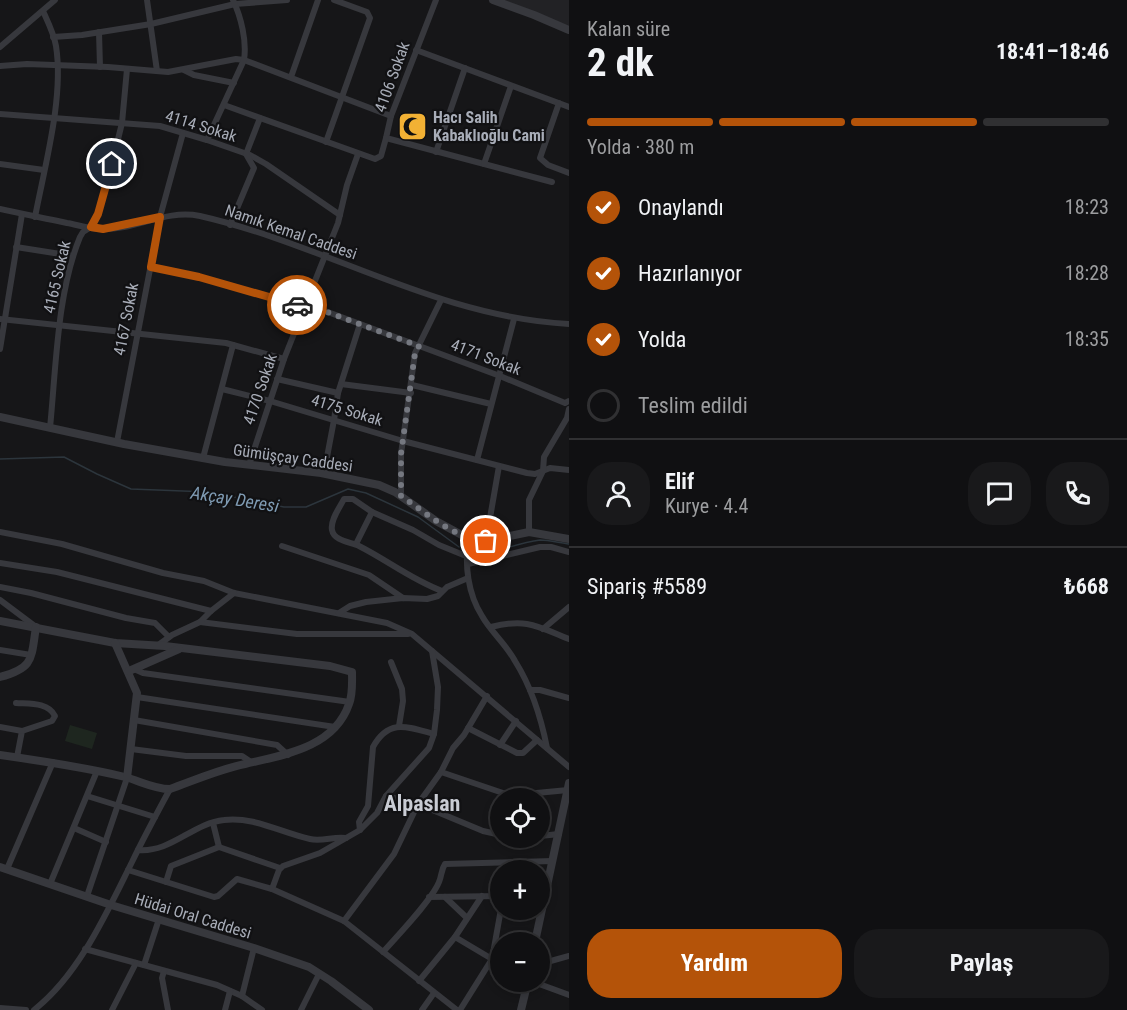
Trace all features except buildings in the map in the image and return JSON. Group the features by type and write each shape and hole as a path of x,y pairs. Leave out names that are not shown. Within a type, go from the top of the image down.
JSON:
{"street":[{"path":"0,47 55,0"},
{"path":"147,0 157,71"},
{"path":"53,36 151,24 234,2 287,0"},
{"path":"291,77 318,0"},
{"path":"326,142 370,18 367,12 334,0"},
{"name":"4106 Sokak","path":"436,0 392,116 386,138 552,183"},
{"path":"494,0 569,30"},
{"path":"207,140 244,60 244,40 234,2"},
{"path":"35,217 54,117 58,66 53,36 43,11"},
{"path":"99,32 100,67"},
{"path":"416,50 569,107"},
{"path":"0,66 100,67 157,71 183,70 236,58 392,116"},
{"path":"436,152 465,68"},
{"name":"4165 Sokak","path":"50,428 60,326 73,256 80,237 91,227 98,214 107,184 122,123 127,69"},
{"path":"183,70 194,75 234,83"},
{"path":"484,164 511,86"},
{"path":"559,103 540,158 548,165 569,173"},
{"path":"224,105 375,159 380,159 386,138"},
{"name":"4114 Sokak","path":"0,114 160,126 246,154 266,164 340,215"},
{"path":"230,225 254,168 246,154 260,118"},
{"name":"4167 Sokak","path":"117,442 160,217 183,133"},
{"name":"4170 Sokak","path":"249,465 284,359 340,215 358,154"},
{"path":"0,164 44,170"},
{"name":"Namık Kemal Caddesi","path":"0,209 103,229 160,217 188,214 278,239 441,300 514,318 569,324"},
{"path":"0,349 2,320 22,214"},
{"path":"16,247 73,256"},
{"name":"4171 Sokak","path":"151,267 199,277 303,307 316,308 500,376 565,403 569,401"},
{"path":"401,496 403,441 415,353 441,300"},
{"path":"477,460 514,318"},
{"path":"2,320 233,345 284,359"},
{"path":"324,473 340,384 360,324"},
{"path":"203,458 233,345"},
{"path":"277,379 338,393"},
{"path":"340,384 411,393"},
{"path":"412,385 491,404"},
{"name":"4175 Sokak","path":"222,389 403,441 527,473 535,474 550,468 569,470"},
{"path":"530,532 529,500 543,471 544,457 567,418 569,409"},
{"name":"Gümüşçay Caddesi","path":"0,417 203,458 324,473 379,485 401,496 436,521 469,539 486,541 530,532 569,539"},
{"path":"486,541 498,466"},
{"path":"442,591 428,586 356,544 341,540 333,533 331,528 344,499 352,499 372,512 413,530 438,545 466,556"},
{"path":"356,544 372,512"},
{"path":"0,532 62,544 163,573 204,581 234,592 387,623 412,634 569,767"},
{"path":"469,539 466,556 468,578 482,617 510,652 530,690 538,707 547,748"},
{"path":"282,546 369,575 403,598"},
{"path":"468,564 540,547 569,552"},
{"path":"0,563 57,572 211,611"},
{"path":"339,613 350,606 403,598 427,599 438,596 447,586 468,578"},
{"path":"0,587 155,623 169,637"},
{"path":"157,646 169,637 200,622 234,592"},
{"path":"0,600 36,627"},
{"path":"543,629 569,607"},
{"path":"0,621 115,643 181,648 330,666 352,672 350,702 345,715 335,727 306,748 288,755 251,762 204,776 170,789 160,789 127,778 53,762 0,755"},
{"path":"200,622 297,634 412,634"},
{"path":"491,627 515,622 527,623 569,639"},
{"path":"0,677 23,669 28,663 36,627"},
{"path":"87,896 127,778 137,697 131,670 115,643"},
{"path":"131,670 181,648"},
{"path":"0,650 31,655"},
{"path":"272,889 280,868 320,853 360,830 377,813 386,796 424,754 434,734 438,687 432,650"},
{"path":"391,662 402,689 403,701 399,726"},
{"path":"131,670 350,702"},
{"path":"530,690 540,690 569,698"},
{"path":"344,921 394,854 418,804 441,772 453,748 487,696"},
{"path":"137,697 335,727"},
{"path":"0,727 22,731 52,721 55,716 52,710 42,706 16,703"},
{"path":"134,720 277,745 288,755"},
{"path":"500,745 516,721"},
{"path":"360,830 359,822 368,806 373,747 382,733 399,726 409,726 434,734"},
{"path":"468,728 517,753 523,753 537,740"},
{"path":"17,758 22,731"},
{"path":"131,749 186,756 242,756 251,762"},
{"path":"4,868 53,762"},
{"path":"50,884 97,771"},
{"path":"441,772 503,793 526,794 568,786 566,813 550,870"},
{"path":"34,1010 58,988 85,949 111,905 170,789"},
{"path":"87,796 155,817"},
{"path":"386,796 418,804 490,833"},
{"path":"138,850 151,851 213,823 240,819 312,840 348,838"},
{"path":"213,823 219,847"},
{"path":"74,828 106,842"},
{"path":"550,835 559,834"},
{"path":"166,882 171,866 219,847 280,868"},
{"path":"383,952 429,897 439,881 445,864 553,861"},
{"name":"Hüdai Oral Caddesi","path":"4,868 111,905 309,967 369,1010"},
{"path":"128,870 214,897 237,879 272,889 344,921 434,993 459,1010 490,962"},
{"path":"419,981 455,937 482,896"},
{"path":"429,897 490,896"},
{"path":"445,897 467,918"},
{"path":"144,965 159,919"},
{"path":"455,937 490,958"},
{"path":"242,996 254,948"},
{"path":"85,949 217,985 242,996 262,1010"},
{"path":"550,961 569,956"},
{"path":"112,1010 136,963"},
{"path":"164,971 162,978 168,1010"},
{"path":"301,1010 319,974"},
{"path":"550,988 569,995"},
{"path":"225,1010 230,991"},
{"path":"521,1010 527,992"},
{"path":"422,1010 434,993"},
{"path":"0,1008 26,1010"}],"shaded area":[{"path":"493,0 569,0 569,31"},
{"path":"70,725 97,733 92,749 65,741"}],"waterway":[{"name":"Akçay Deresi","path":"0,459 64,457 131,489 209,492 284,507 306,507 348,489 366,493 418,517 459,547"},
{"name":"Akçay Deresi","path":"470,555 481,555 540,540 569,544"}],"way so far":[{"path":"297,305 316,308 419,346 415,353 401,454 401,496 436,521 469,539 486,541"}],"place":[{"name":"Hacı Salih Kabaklıoğlu Cami","path":"412,126"}],"district":[{"name":"Alpaslan","path":"422,803"}],"route":[{"path":"112,164 98,214 91,227 103,229 160,217 151,267 199,277 297,305"}]}
